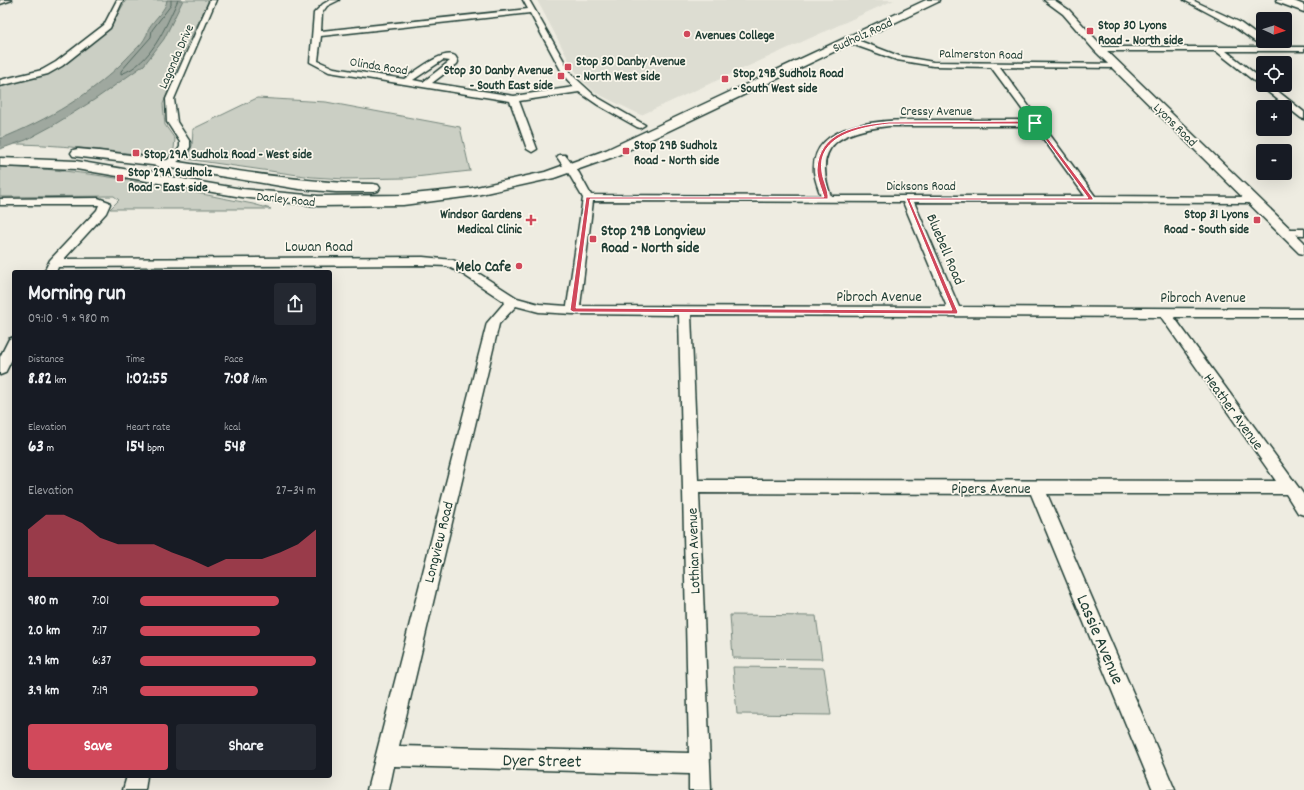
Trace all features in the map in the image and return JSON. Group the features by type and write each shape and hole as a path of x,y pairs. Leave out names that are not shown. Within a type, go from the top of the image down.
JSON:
{"highway":[{"path":"1281,0 1299,5"}],"main road":[{"name":"Sudholz Road","path":"896,6 910,0"},
{"name":"Sudholz Road","path":"802,63 790,55 844,36 934,0"},
{"name":"Sudholz Road","path":"566,163 611,153 802,63 844,36"},
{"path":"625,132 653,119"},
{"path":"640,125 650,134"},
{"path":"566,163 597,144"},
{"name":"Darley Road","path":"0,150 88,153 294,184 368,188 430,185 566,163"},
{"name":"Darley Road","path":"0,162 76,165 292,199 325,202 366,202 423,198 472,192 532,179 566,163"}],"street":[{"path":"0,2 9,0"},
{"path":"0,83 45,72 59,64 107,26 120,0"},
{"name":"Lagonda Drive","path":"152,177 183,152 185,142 172,122 170,99 213,0"},
{"name":"Olinda Road","path":"336,0 325,5 318,13 318,34 314,62 332,70 514,99 580,89"},
{"path":"526,0 568,76 580,89 594,99 640,125"},
{"name":"Lyons Road","path":"1048,0 1066,12 1099,49 1304,250"},
{"path":"1187,0 1236,24 1256,38"},
{"path":"318,34 531,11"},
{"name":"Palmerston Road","path":"844,36 889,56 908,61 945,65 1117,66"},
{"path":"1218,48 1256,78"},
{"path":"1099,49 1256,48"},
{"path":"1271,48 1304,49"},
{"path":"405,82 441,58 452,58 454,62 424,85"},
{"path":"994,66 1092,199"},
{"path":"1274,92 1304,116"},
{"path":"514,99 532,149"},
{"name":"Cressy Avenue","path":"826,198 819,171 821,155 831,141 846,131 868,125 889,123 1035,123"},
{"path":"566,163 588,198 573,310"},
{"name":"Dicksons Road","path":"588,198 1253,200"},
{"name":"Bluebell Road","path":"907,199 955,312"},
{"path":"0,202 98,201 105,204 102,211 52,267"},
{"path":"1286,232 1304,232"},
{"name":"Lowan Road","path":"52,267 240,267 423,261 449,264 468,272 513,301 539,308 573,310"},
{"name":"Longview Road","path":"378,790 493,323 513,301"},
{"name":"Pibroch Avenue","path":"573,310 685,312 1304,313"},
{"name":"Lothian Avenue","path":"685,312 700,790"},
{"name":"Heather Avenue","path":"1165,313 1304,508"},
{"path":"0,370 12,346"},
{"name":"Pipers Avenue","path":"691,486 1290,488"},
{"name":"Lassie Avenue","path":"1037,488 1164,790"},
{"name":"Dyer Street","path":"386,756 699,764"},
{"path":"134,790 137,778"}],"shaded area":[{"path":"126,0 209,0 182,56 163,104 165,125 175,139 174,149 169,158 64,146 0,144 0,87 47,73 64,63 111,26"},
{"name":"Avenues College","path":"537,0 894,0 641,115 596,93 583,81 573,68"},
{"path":"257,98 326,102 460,127 470,171 406,178 344,179 312,177 186,159 192,146 193,129"},
{"path":"0,167 32,168 95,175 253,204 271,209 110,209 119,200 114,196 0,197"},
{"path":"730,615 816,616 822,659 733,658"},
{"path":"733,667 824,668 831,715 737,714"}],"water":[{"path":"167,0 183,0 164,39 144,65 94,100 52,126 26,140 0,149 0,139 18,132 52,114 100,83 138,47 147,35 148,29 166,4"}],"place":[{"name":"Stop 30 Lyons Road - North side","path":"1090,31"},
{"name":"Avenues College","path":"687,34"},
{"name":"Stop 30 Danby Avenue - North West side","path":"568,67"},
{"name":"Stop 30 Danby Avenue - South East side","path":"561,76"},
{"name":"Stop 29B Sudholz Road - South West side","path":"725,79"},
{"name":"Stop 29B Sudholz Road - North side","path":"626,151"},
{"name":"Stop 29A Sudholz Road - West side","path":"136,153"},
{"name":"Stop 29A Sudholz Road - East side","path":"120,178"},
{"name":"Windsor Gardens Medical Clinic","path":"531,220"},
{"name":"Stop 31 Lyons Road - South side","path":"1257,220"},
{"name":"Stop 29B Longview Road - North side","path":"593,239"},
{"name":"Melo Cafe","path":"519,266"}],"route":[{"path":"910,122 1035,123 1092,199 907,199 955,312 685,312 573,310 588,198 826,198 819,171 821,155 831,141 846,131 868,125 910,122"}]}
